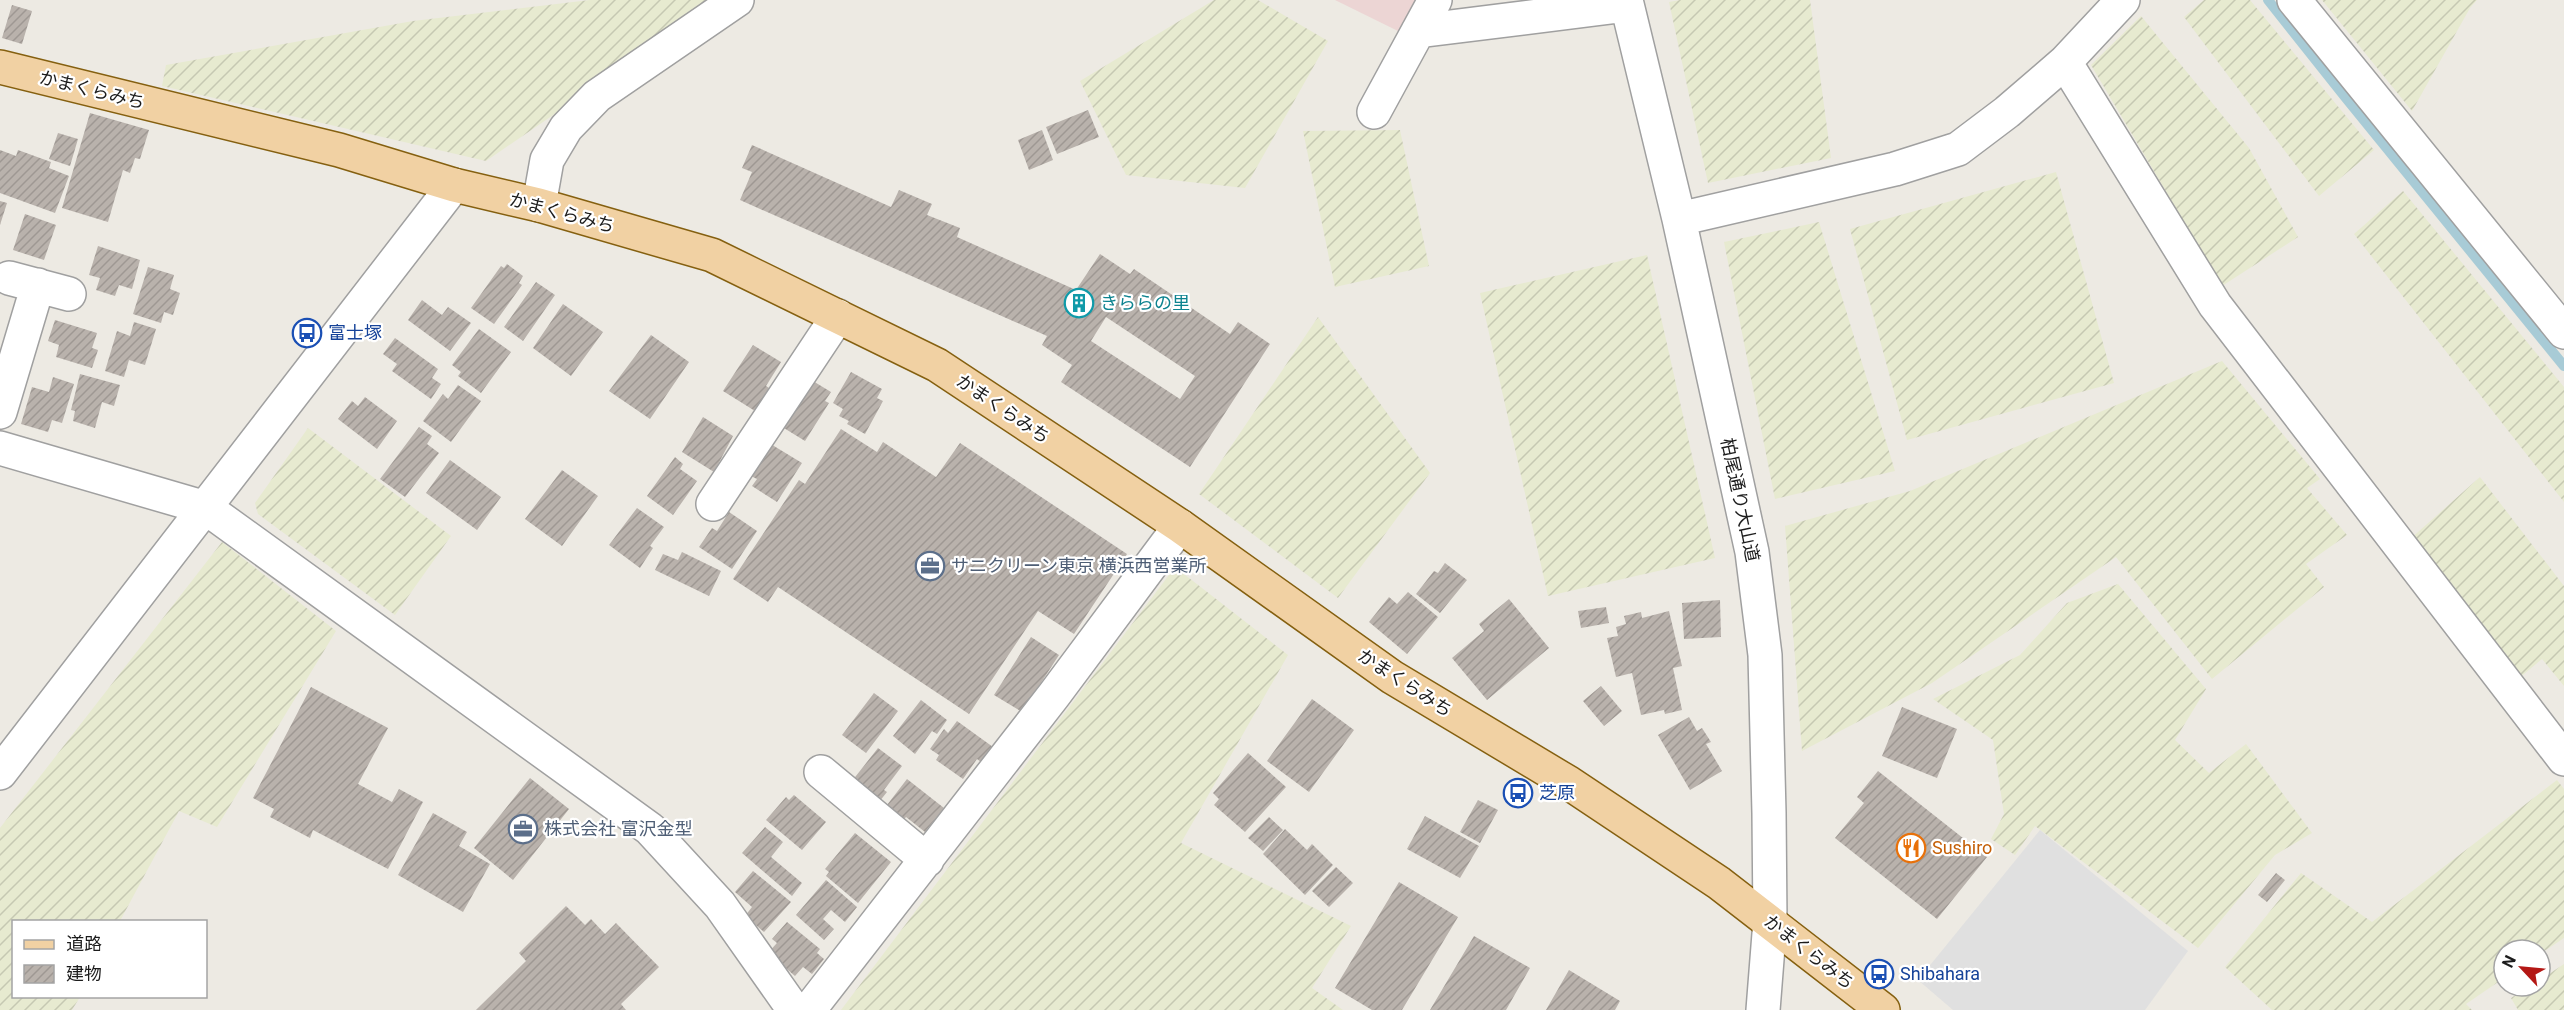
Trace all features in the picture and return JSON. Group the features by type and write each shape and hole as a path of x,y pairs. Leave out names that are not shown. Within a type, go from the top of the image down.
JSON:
{"main road":[{"name":"かまくらみち","path":"0,67 339,150 454,185 539,206 712,255 937,365 1180,526 1392,677 1569,783 1719,883 1883,1010"}],"street":[{"path":"539,206 548,160 566,128 597,96 737,0"},
{"path":"1374,112 1435,0"},
{"path":"1679,219 1895,169 1958,149 2007,112 2065,62 2123,0"},
{"path":"2294,0 2564,332"},
{"path":"1418,32 1627,3"},
{"name":"柏尾通り大山道","path":"1627,3 1679,219 1752,552 1764,643 1770,921 1763,1010"},
{"path":"2065,62 2214,305 2564,759"},
{"path":"0,773 454,185"},
{"path":"0,412 24,282 69,294"},
{"path":"729,495 838,316"},
{"path":"0,448 206,508 650,829 720,905 794,1010"},
{"path":"809,1010 1054,695 1180,526"},
{"path":"821,772 927,860"}],"shaded area":[{"path":"1335,0 1420,0 1402,33"},
{"path":"2040,830 2188,951 2145,1010 1953,1010 1918,980"}],"green space":[{"path":"590,0 721,0 486,161 162,86 166,65 413,21"},
{"path":"1214,0 1258,0 1328,41 1245,188 1126,175 1080,81"},
{"path":"1680,0 1810,0 1831,158 1708,183 1669,2"},
{"path":"2204,0 2250,0 2374,150 2319,196 2184,17"},
{"path":"2322,0 2477,0 2470,8 2412,111"},
{"path":"2141,16 2249,148 2298,237 2222,286 2091,65"},
{"path":"1400,130 1429,266 1335,287 1303,131"},
{"path":"2056,172 2114,383 1907,440 1850,229"},
{"path":"2403,191 2564,387 2564,502 2354,234"},
{"path":"1819,222 1895,471 1775,499 1724,242"},
{"path":"1647,255 1715,558 1548,596 1480,293"},
{"path":"1318,317 1430,473 1338,598 1199,494"},
{"path":"2222,361 2320,479 2307,488 2347,535 2306,564 2324,587 2212,679 2116,557 1932,683 1802,751 1785,526 1910,491"},
{"path":"308,428 451,536 395,615 258,514 255,503"},
{"path":"2480,477 2564,586 2564,686 2542,659 2518,679 2409,540"},
{"path":"222,542 336,631 217,827 179,811 121,920 12,920 12,998 79,998 72,1010 0,1010 0,828"},
{"path":"1175,567 1288,655 1181,843 1351,926 1312,988 1343,1010 841,1010"},
{"path":"2118,584 2206,689 2175,740 2209,773 2246,744 2312,833 2275,855 2198,948 2035,826 2015,855 1991,839 2004,814 1993,740 1933,699 2020,655 2067,603"},
{"path":"2557,780 2564,789 2564,938 2552,946 2552,938 2492,938 2492,986 2466,1004 2472,1010 2272,1010 2225,967 2301,873 2372,922"},
{"path":"2564,964 2564,1010 2518,1010 2511,998 2552,998 2552,972"}],"building":[{"path":"12,5 32,11 22,44 2,38"},
{"path":"1088,110 1099,137 1057,154 1046,127"},
{"path":"90,113 149,130 140,159 135,158 130,173 123,170 108,222 62,208"},
{"path":"1042,130 1053,160 1029,170 1018,140"},
{"path":"58,133 78,139 70,166 49,159"},
{"name":"きららの里","path":"752,145 891,207 899,190 932,204 927,215 960,228 957,237 1076,290 1100,254 1130,274 1134,269 1230,334 1238,322 1270,344 1190,467 1061,382 1072,365 1042,345 1047,336 740,200 752,172 742,168","holes":["1106,317 1195,376 1180,399 1091,341"]},
{"path":"0,150 16,156 18,150 51,162 49,168 69,176 55,213 0,193"},
{"path":"0,201 7,203 0,225"},
{"path":"25,214 56,225 44,260 13,250"},
{"path":"98,246 140,260 132,289 119,285 115,296 96,290 100,278 89,275"},
{"path":"507,264 523,276 519,283 522,285 494,324 471,308 501,266 504,268"},
{"path":"148,267 174,275 170,289 180,293 173,315 164,312 161,323 133,314"},
{"path":"536,282 555,295 523,341 504,327"},
{"path":"422,300 442,315 448,307 471,323 450,351 408,320"},
{"path":"563,304 603,332 571,376 533,348"},
{"path":"55,320 97,333 92,348 98,350 92,368 56,357 59,345 48,341"},
{"path":"134,322 156,329 145,365 129,360 124,377 105,371 117,331 130,336"},
{"path":"479,329 511,352 481,393 458,376 461,372 452,365"},
{"path":"651,335 689,362 650,419 609,391"},
{"path":"395,338 438,369 432,378 441,384 431,399 392,371 397,364 383,354"},
{"path":"753,345 781,362 766,386 769,388 755,411 723,391"},
{"path":"851,372 882,389 877,398 883,401 865,434 847,424 849,421 839,416 843,409 833,403"},
{"path":"80,374 120,385 114,406 102,402 95,428 73,421 75,411 71,410"},
{"path":"53,377 74,384 62,423 52,420 48,432 21,424 32,387 49,392"},
{"path":"808,378 831,392 825,401 829,403 805,441 779,425"},
{"path":"458,385 481,401 451,442 423,421 443,394 448,399"},
{"path":"365,397 397,421 377,449 338,419 352,401 358,406"},
{"path":"703,417 733,436 714,472 682,452"},
{"path":"419,427 432,436 427,444 439,453 405,497 380,479"},
{"name":"サニクリーン東京 横浜西営業所","path":"841,429 877,452 883,442 936,477 960,443 1127,554 1074,634 1038,611 969,714 778,587 768,602 733,579 799,480 805,484"},
{"path":"769,443 802,463 777,502 752,486 757,479 749,475"},
{"path":"675,457 683,464 680,469 697,481 673,515 647,496"},
{"path":"450,460 501,497 477,530 426,493"},
{"path":"562,470 598,496 562,546 525,519"},
{"path":"637,508 664,527 650,546 653,548 640,568 609,545"},
{"path":"729,512 757,531 732,569 699,547 712,528 717,531"},
{"path":"682,552 721,571 709,596 655,570 663,554 678,560"},
{"path":"1445,563 1467,580 1440,613 1416,594 1434,571 1438,573"},
{"path":"1408,592 1438,617 1407,654 1369,622 1389,597 1397,604"},
{"path":"1509,599 1549,648 1487,700 1452,658 1484,631 1479,624"},
{"path":"1720,600 1721,637 1684,639 1682,603"},
{"path":"1606,607 1609,623 1581,628 1578,611"},
{"path":"1669,611 1682,666 1673,668 1682,710 1665,714 1664,710 1641,715 1632,673 1616,677 1607,638 1618,636 1616,627 1626,624 1624,616 1641,612 1642,618"},
{"path":"1031,637 1059,655 1022,712 994,695"},
{"path":"1601,686 1622,711 1604,726 1583,701"},
{"path":"311,687 388,728 358,784 392,802 399,789 423,802 388,869 313,830 310,838 270,817 274,809 253,798"},
{"path":"874,693 898,711 866,753 842,735"},
{"path":"1312,699 1354,730 1309,792 1267,761"},
{"path":"921,700 947,720 937,734 932,731 915,754 893,736"},
{"path":"1902,707 1957,729 1937,778 1882,756"},
{"path":"1689,717 1697,731 1702,728 1711,742 1706,744 1722,771 1690,790 1658,735"},
{"path":"957,721 993,747 981,762 977,759 963,779 936,760 939,755 930,749 944,729 948,733"},
{"path":"878,748 902,766 884,790 887,792 879,802 852,781"},
{"path":"1248,753 1286,787 1245,832 1214,805 1219,799 1213,793"},
{"name":"Sushiro","path":"1878,771 1987,857 1937,919 1835,838 1864,803 1857,797"},
{"path":"530,778 569,809 513,880 474,848"},
{"path":"907,779 944,808 925,832 906,817 901,823 886,811 890,807 887,805"},
{"path":"794,795 826,822 802,850 766,820 786,797 789,800"},
{"path":"1478,800 1498,810 1480,843 1460,832"},
{"path":"433,813 467,832 459,846 490,864 463,912 398,875"},
{"path":"1425,816 1479,846 1460,878 1407,849"},
{"path":"1269,817 1283,830 1263,851 1248,838"},
{"path":"765,827 783,842 771,857 802,883 792,896 742,853"},
{"path":"1285,829 1307,850 1312,844 1333,865 1305,895 1263,854"},
{"path":"855,833 891,862 858,903 826,876 829,872 825,869"},
{"path":"1336,867 1353,883 1329,907 1312,891"},
{"path":"753,871 791,902 764,932 745,916 752,907 735,892"},
{"path":"2276,873 2285,880 2267,902 2258,895"},
{"path":"826,880 857,907 845,922 831,910 823,919 834,929 824,940 796,915"},
{"path":"1399,882 1458,917 1402,1010 1372,1010 1335,988"},
{"path":"566,906 585,925 591,919 605,934 616,923 659,967 621,1004 626,1010 476,1010 526,961 519,953"},
{"path":"787,922 820,949 817,953 824,959 812,974 803,967 795,976 768,953 777,943 772,939"},
{"path":"1474,936 1530,968 1506,1010 1430,1010"},
{"path":"1569,970 1620,1001 1615,1010 1546,1010"}],"waterway":[{"path":"2268,0 2564,366"}],"place":[{"name":"きららの里","path":"1079,303"},
{"name":"富士塚","path":"307,333"},
{"name":"サニクリーン東京 横浜西営業所","path":"930,566"},
{"name":"芝原","path":"1518,793"},
{"name":"株式会社 富沢金型","path":"523,829"},
{"name":"Sushiro","path":"1911,848"},
{"name":"Shibahara","path":"1879,974"}]}
